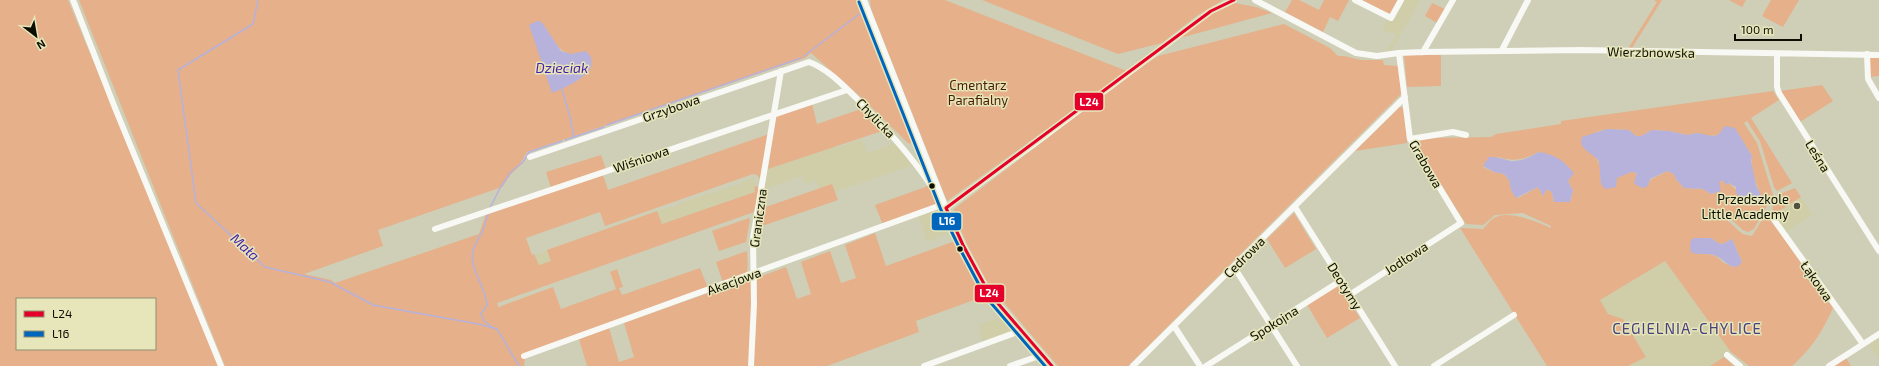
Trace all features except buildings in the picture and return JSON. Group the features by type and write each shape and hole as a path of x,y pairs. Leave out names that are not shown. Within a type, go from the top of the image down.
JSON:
{"street":[{"path":"73,0 114,108 221,366"},
{"path":"864,0 945,206 986,288 1020,331 1052,366"},
{"name":"Akacjowa","path":"524,356 945,206 1034,144 1211,11 1234,0"},
{"name":"Wierzbnowska","path":"1255,0 1360,55 1377,56 1399,53 1502,50 1879,55"},
{"path":"1355,0 1391,18 1401,0"},
{"path":"1423,52 1453,0"},
{"path":"1502,50 1528,0"},
{"name":"Grabowa","path":"1399,53 1410,139 1461,223"},
{"name":"Leśna","path":"1777,54 1777,87 1779,93 1879,251"},
{"path":"1866,54 1868,79 1879,98"},
{"name":"Grzybowa","path":"530,157 807,62 812,62"},
{"name":"Chylicka","path":"812,62 847,90 888,130 911,156 930,184"},
{"name":"Graniczna","path":"751,366 754,274 753,238 781,71"},
{"name":"Wiśniowa","path":"435,229 847,90"},
{"name":"Cedrowa","path":"1133,366 1405,97"},
{"path":"1410,139 1453,132 1466,135"},
{"path":"911,156 924,152"},
{"name":"Deotymy","path":"1295,207 1395,366"},
{"name":"Łąkowa","path":"1772,217 1864,344"},
{"name":"Jodłowa","path":"1351,294 1461,223"},
{"path":"1234,267 1296,366"},
{"name":"Spokojna","path":"1206,366 1270,324 1342,280"},
{"path":"1434,366 1514,315"},
{"path":"1174,326 1200,366"},
{"path":"924,366 1020,331"},
{"path":"1829,366 1879,334"},
{"path":"1010,366 1042,355"},
{"path":"1728,355 1740,366"}],"shaded area":[{"path":"1404,0 1420,0 1392,50 1387,50 1397,35 1392,32 1391,34 1382,29 1387,20 1393,21"},
{"path":"862,139 867,153 896,143 913,165 835,192 832,184 819,189 816,180 805,184 802,176 764,189 768,169 835,146 836,148"},
{"path":"754,178 757,186 754,187 756,192 662,224 657,211 671,207 674,208 676,205 736,185 739,186 742,182"},
{"name":"Przedszkole Little Academy","path":"1801,197 1813,215 1786,232 1773,215"},
{"path":"939,208 951,232 927,242 919,216"},
{"path":"547,250 551,261 539,265 534,254 539,254"},
{"path":"1665,261 1731,352 1710,366 1628,366 1646,357 1623,319 1608,314 1600,300"},
{"path":"1001,317 1013,331 984,343 978,325"},
{"path":"1879,338 1879,360 1869,344"}],"green space":[{"path":"0,0 68,0 219,366 0,366"},
{"path":"79,0 860,0 915,139 909,144 863,99 811,53 805,58 527,152 520,164 524,162 511,174 502,187 378,230 383,246 304,274 331,280 335,283 479,234 486,214 603,175 608,190 769,134 760,179 757,175 753,174 605,226 600,212 526,238 532,255 534,254 539,265 551,261 547,250 657,211 662,224 755,192 754,187 757,186 759,191 754,212 497,303 499,308 553,287 561,309 616,289 610,272 617,269 623,287 619,288 622,295 700,268 708,288 525,358 524,366 225,366","holes":["543,24 555,43 564,52 570,54 586,52 588,70 560,89"]},
{"name":"Cmentarz Parafialny","path":"870,0 945,0 1127,71 947,201 871,9"},
{"path":"982,0 1223,0 1195,17 1162,43 1118,54"},
{"path":"1292,0 1299,0 1319,10 1324,0 1349,0 1338,21 1330,17 1323,32 1285,12"},
{"path":"1362,0 1398,0 1389,14"},
{"path":"1654,0 1662,0 1632,48 1629,47 1657,2"},
{"path":"1729,0 1746,0 1742,7"},
{"path":"1771,0 1799,0 1783,27 1762,16"},
{"path":"1235,3 1256,7 1272,13 1180,38 1218,9"},
{"path":"1432,3 1445,9 1437,23 1425,16"},
{"path":"1284,24 1330,48 1338,56 1361,60 1383,60 1384,65 1399,66 1402,93 1128,366 1058,366 989,285 969,248 954,215 954,209 1158,56"},
{"path":"1404,55 1441,55 1441,86 1407,87"},
{"path":"1869,58 1879,58 1879,76 1869,77"},
{"path":"1822,85 1833,101 1800,122 1780,91"},
{"path":"1773,91 1779,100 1751,118 1792,183 1777,191 1774,187 1760,141 1747,121 1744,123 1757,143 1773,195 1754,229 1748,232 1743,230 1726,215 1711,216 1712,220 1726,220 1743,234 1752,236 1762,220 1768,216 1833,308 1816,339 1792,366 1749,366 1731,352 1665,261 1600,300 1608,314 1623,319 1646,357 1628,366 1547,366 1460,228 1483,229 1494,218 1507,215 1522,217 1551,228 1551,226 1523,213 1495,215 1483,225 1466,224 1414,142 1428,138 1491,137 1496,134 1561,124 1561,121","holes":["1607,129 1629,130 1636,136 1641,136 1652,130 1669,131 1687,135 1697,133 1708,136 1718,135 1740,137 1752,156 1753,173 1759,190 1751,204 1746,202 1738,191 1728,183 1719,181 1715,193 1711,194 1703,189 1684,188 1676,179 1674,174 1667,171 1650,180 1648,186 1636,176 1637,173 1631,172 1601,184 1600,165 1595,156 1596,132","1539,152 1573,173 1568,181 1573,191 1570,202 1554,202 1552,193 1549,190 1546,190 1543,196 1538,187 1518,198 1511,190 1509,180 1504,174 1494,172 1483,167 1498,157 1514,160","1693,238 1711,238 1718,243 1723,244 1732,239 1742,262 1734,267 1724,263 1716,256 1704,253"]},
{"path":"812,104 817,124 861,109 885,130 768,169 776,116"},
{"path":"1400,107 1404,108 1407,143 1355,151"},
{"path":"601,155 606,169 551,188 546,172"},
{"path":"920,159 925,168 928,167 937,193 934,194 927,177 929,175 921,166 922,163"},
{"path":"832,184 838,200 756,228 760,209"},
{"path":"928,186 938,204 883,225 875,205"},
{"path":"1795,188 1801,197 1773,215 1773,203 1777,196"},
{"path":"1294,213 1316,249 1285,268 1267,239"},
{"path":"749,218 750,220 746,242 719,251 712,231"},
{"path":"875,233 886,266 955,241 963,255 962,258 985,296 916,321 919,332 827,366 753,366 757,278 786,267 797,299 811,294 801,262 830,251 841,283 856,278 845,245"},
{"path":"747,251 748,267 745,274 723,283 716,262"},
{"path":"753,277 750,366 587,366 579,339 609,328 619,362 634,357 624,323"},
{"path":"1337,286 1340,287 1360,318 1327,338 1307,305"},
{"path":"1724,357 1734,366 1710,366"},
{"path":"1846,358 1851,366 1834,366"}],"water":[{"name":"Dzieciak","path":"540,21 543,24 561,51 571,54 586,51 591,57 591,67 584,75 574,83 552,93 529,25"},
{"path":"1725,126 1735,128 1752,156 1751,161 1756,185 1762,197 1759,202 1752,206 1749,202 1743,201 1736,193 1736,187 1728,183 1726,185 1723,181 1719,181 1721,191 1711,194 1703,189 1684,188 1676,179 1674,174 1667,171 1650,179 1648,186 1643,188 1634,183 1637,173 1631,172 1617,178 1616,187 1605,189 1601,184 1599,161 1584,148 1581,141 1582,137 1607,129 1629,130 1636,136 1641,136 1652,130 1669,131 1687,135 1697,133 1712,136 1718,135"},
{"path":"1539,152 1549,154 1558,159 1574,173 1568,181 1573,191 1570,202 1554,202 1552,193 1549,190 1546,190 1543,196 1538,187 1516,198 1511,190 1509,180 1504,174 1494,172 1483,166 1489,157 1518,161"},
{"path":"1693,238 1711,238 1718,243 1723,244 1732,239 1742,262 1735,267 1713,255 1691,252 1690,243"}],"waterway":[{"name":"Mała","path":"258,0 253,24 178,70 196,203 265,267 330,282 373,305 478,324 497,329 519,366"},
{"path":"804,56 862,12 859,0"},
{"path":"607,125 801,58"},
{"path":"562,89 574,137"},
{"path":"565,140 604,127"},
{"path":"501,187 510,173 523,162 529,152 562,141"},
{"path":"490,208 500,188"},
{"path":"488,214 483,230 474,247 472,257 487,305 481,314 484,321 494,328"}],"transit line":[{"name":"L24","path":"946,208 1211,11 1234,0"},
{"name":"L16","path":"859,2 941,210 959,247 985,296 1045,366"},
{"name":"L24","path":"946,208 963,245 989,293 1052,366"}],"place":[{"name":"Przedszkole Little Academy","path":"1797,206"}],"district":[{"name":"CEGIELNIA-CHYLICE","path":"1687,329"}]}
